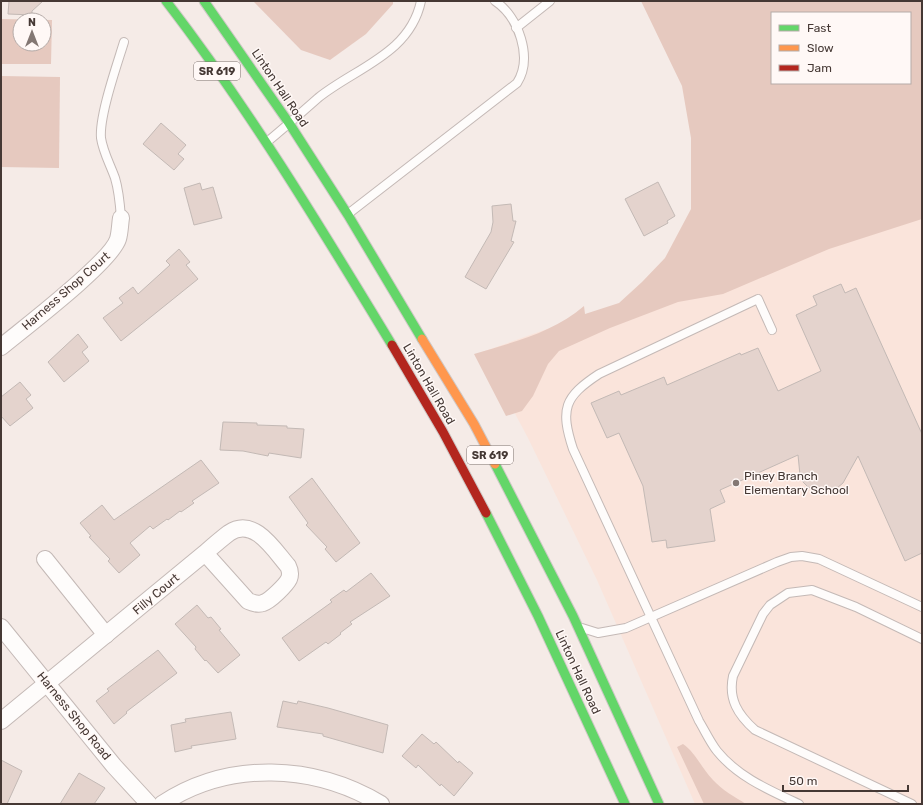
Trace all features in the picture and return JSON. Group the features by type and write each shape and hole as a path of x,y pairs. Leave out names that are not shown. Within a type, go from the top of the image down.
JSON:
{"main road":[{"name":"Linton Hall Road","path":"166,1 267,143 313,214 443,432 525,589 626,804"},
{"name":"Linton Hall Road","path":"204,1 289,123 348,215 474,424 578,625 659,804"}],"street":[{"name":"Harness Shop Court","path":"1,347 81,280 110,253 118,239 121,218"},
{"name":"Filly Court","path":"1,721 230,532 240,528 250,529 259,533 288,566 290,572 289,580 272,598 264,603 256,604 248,601 205,553"},
{"path":"45,559 106,635"},
{"name":"Harness Shop Road","path":"1,626 114,766 149,804"},
{"path":"162,804 179,794 208,781 233,774 260,772 298,774 320,778 346,786 381,804"}],"lane":[{"path":"267,143 319,98 370,66 401,41 412,24 421,1"},
{"path":"348,215 517,83 523,75 525,57 516,28 501,5 495,1"},
{"path":"516,28 550,1"},
{"name":"Harness Shop Court","path":"121,218 119,196 115,179 104,152 101,136 102,120 124,42"},
{"path":"772,330 758,299 599,374 576,390 570,398 566,416 568,432 573,449 699,721 716,750 732,767 757,784 799,804"},
{"path":"578,625 588,631 598,633 626,628 777,562 791,557 802,556 819,559 835,565 922,607"},
{"path":"912,804 755,730 743,720 738,712 734,702 731,684 733,676 763,614 770,605 788,593 812,590 856,607 922,639"}],"shaded area":[{"path":"253,1 393,1 393,4 366,34 330,60 301,50"},
{"path":"641,1 922,1 922,219 829,249 723,294 678,302 610,328 559,351 548,364 533,396 522,411 506,416 474,354 518,341 546,330 572,315 584,306 585,314 619,303 642,282 665,258 691,209 691,138 682,86"},
{"path":"1,19 12,19 12,52 51,52 51,64 1,64"},
{"path":"1,76 60,77 59,168 1,167"},
{"name":"Piney Branch Elementary School","path":"922,197 922,804 695,804 597,580 528,438 482,352"},
{"path":"683,744 692,752 709,776 717,784 746,804 704,804 677,747"}],"building":[{"path":"9,1 43,1 32,12 12,12 12,14 8,14"},
{"path":"161,123 186,145 178,154 184,159 174,170 143,144"},
{"path":"658,182 675,216 667,221 668,223 644,236 625,199"},
{"path":"200,183 202,190 213,187 222,218 194,225 184,188"},
{"path":"511,204 513,221 516,221 511,241 514,242 486,289 465,277 491,232 493,222 492,206"},
{"path":"179,249 190,262 186,265 198,279 121,341 103,318 123,303 119,298 133,287 138,294 170,265 166,261"},
{"path":"841,284 845,293 856,288 922,434 922,553 905,561 858,456 843,483 837,488 823,493 808,487 803,482 800,475 798,455 720,490 725,502 710,509 715,541 667,548 666,540 652,542 643,486 619,433 607,438 591,403 619,391 621,395 664,377 667,385 740,353 741,355 758,348 778,391 821,371 796,315 817,305 813,296"},
{"path":"78,334 88,347 82,352 89,361 64,382 48,362"},
{"path":"20,382 31,395 26,399 33,408 10,426 1,416 1,397"},
{"path":"223,422 257,423 257,425 287,426 287,428 304,429 301,458 269,453 268,456 243,451 220,450"},
{"path":"201,460 219,483 192,501 194,503 181,512 180,511 153,529 150,526 130,543 140,555 119,573 108,561 110,559 89,537 91,536 80,523 102,505 114,520"},
{"path":"312,478 360,543 336,562 325,549 327,547 306,525 308,523 289,497"},
{"path":"371,573 390,596 350,622 352,624 328,644 326,642 299,661 282,638 332,602 330,600 344,590 346,592"},
{"path":"197,605 208,618 211,617 221,629 219,630 240,655 218,673 206,660 205,661 195,649 196,647 175,624"},
{"path":"158,650 177,673 126,712 127,713 114,724 96,701 109,691 107,689"},
{"path":"283,701 297,704 298,701 388,725 383,753 323,736 323,734 277,727"},
{"path":"231,712 236,739 191,746 192,748 175,752 171,725 186,722 185,719"},
{"path":"422,734 434,744 436,742 458,763 459,761 473,773 454,796 441,784 440,786 418,765 416,768 402,756"},
{"path":"1,760 22,771 7,804 1,804"},
{"path":"79,773 105,788 94,804 60,804"}],"traffic: fast":[{"path":"166,1 197,42 256,127 392,345"},
{"path":"204,1 289,123 348,215 422,339"},
{"path":"495,464 573,616 659,804"},
{"path":"486,513 538,616 625,804"}],"traffic: slow":[{"path":"422,339 474,424 495,464"}],"traffic: jam":[{"path":"392,345 443,432 486,513"}],"place":[{"name":"Piney Branch Elementary School","path":"736,483"}]}
